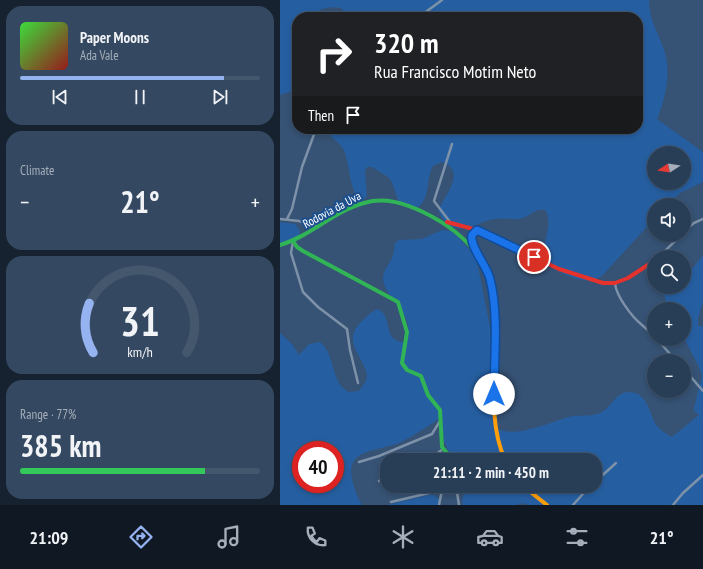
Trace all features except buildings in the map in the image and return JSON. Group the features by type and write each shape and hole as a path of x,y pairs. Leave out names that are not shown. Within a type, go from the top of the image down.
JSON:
{"street":[{"path":"425,12 442,0"},
{"path":"287,220 292,209 302,167 314,134"},
{"path":"450,222 434,201 452,144"},
{"name":"Rodovia da Uva","path":"280,244 293,241 360,204 381,200 398,202 442,220 460,232 471,243 484,263 492,286 494,314 495,422 497,439 502,453"},
{"path":"280,219 318,227"},
{"path":"691,225 703,219"},
{"path":"442,220 477,230 559,269 603,283 615,283 628,278 647,266"},
{"path":"471,243 472,235 477,230"},
{"path":"293,241 291,252 303,292 318,307 348,329 350,350 358,383"},
{"path":"293,241 297,247 303,251 398,302 407,332 402,363 407,370 421,376 428,395 439,407 443,449 447,453"},
{"path":"666,250 674,242"},
{"path":"615,283 615,290 623,302 647,330"},
{"path":"663,346 670,354"},
{"path":"691,377 703,391"},
{"path":"359,462 379,456 432,434 441,417"},
{"path":"438,453 443,449"},
{"path":"602,476 616,463"},
{"path":"673,505 678,498 703,475"},
{"path":"391,502 429,493"},
{"path":"439,505 441,493"},
{"path":"457,493 459,505"},
{"path":"532,493 547,505"},
{"path":"573,505 584,493"}],"shaded area":[{"path":"280,0 649,0 652,19 666,56 667,65 667,83 663,102 657,119 703,152 703,182 691,188 691,146 647,146 647,190 686,190 675,198 647,198 647,227 602,276 588,280 572,278 557,270 545,261 544,248 548,229 548,216 545,210 536,211 520,219 502,218 489,220 471,227 460,229 448,224 443,219 439,209 454,177 453,171 449,166 442,162 433,166 424,200 415,209 401,205 392,182 388,177 372,167 367,167 365,171 367,196 362,201 358,199 355,194 351,182 347,159 343,149 328,134 643,134 643,12 344,12 341,8 333,7 325,8 317,12 292,12 292,91 280,95"},
{"path":"280,222 295,224 300,231 299,238 280,247"},
{"path":"442,230 451,231 475,256 490,327 496,424 498,429 515,432 536,428 573,416 600,413 619,395 629,392 640,395 649,408 657,426 672,437 699,415 694,411 694,408 702,376 688,346 691,346 691,302 666,302 664,294 691,294 691,269 703,255 703,302 698,318 698,326 703,326 703,505 529,505 523,503 516,505 463,505 462,499 466,493 602,493 602,453 449,453 444,441 442,417 399,443 366,452 354,461 351,469 352,479 362,505 280,505 280,333 292,344 299,355 309,344 320,342 329,354 336,375 343,388 349,392 359,391 366,381 367,375 353,341 353,335 356,328 377,309 385,316 392,337 403,342 408,333 408,325 405,317 389,294 383,278 385,270 393,256 395,243 399,240 422,239"},
{"path":"428,495 434,495 439,499 439,505 387,505"}],"traffic: fast":[{"path":"280,245 302,236 353,207 372,201 394,202 423,212 445,224 462,238 475,252 484,268 490,286 494,306 495,352"},
{"path":"293,241 297,247 303,251 398,302 407,332 402,363 407,370 421,376 428,395 440,410 442,447 447,453"}],"traffic: slow":[{"path":"495,352 495,421 502,453"},
{"path":"532,493 547,505"}],"traffic: jam":[{"path":"447,222 477,230 559,269 603,283 615,283 628,278 647,266"}],"route":[{"path":"494,394 494,306 492,286 484,263 471,243 471,238 477,230 534,257"}]}
